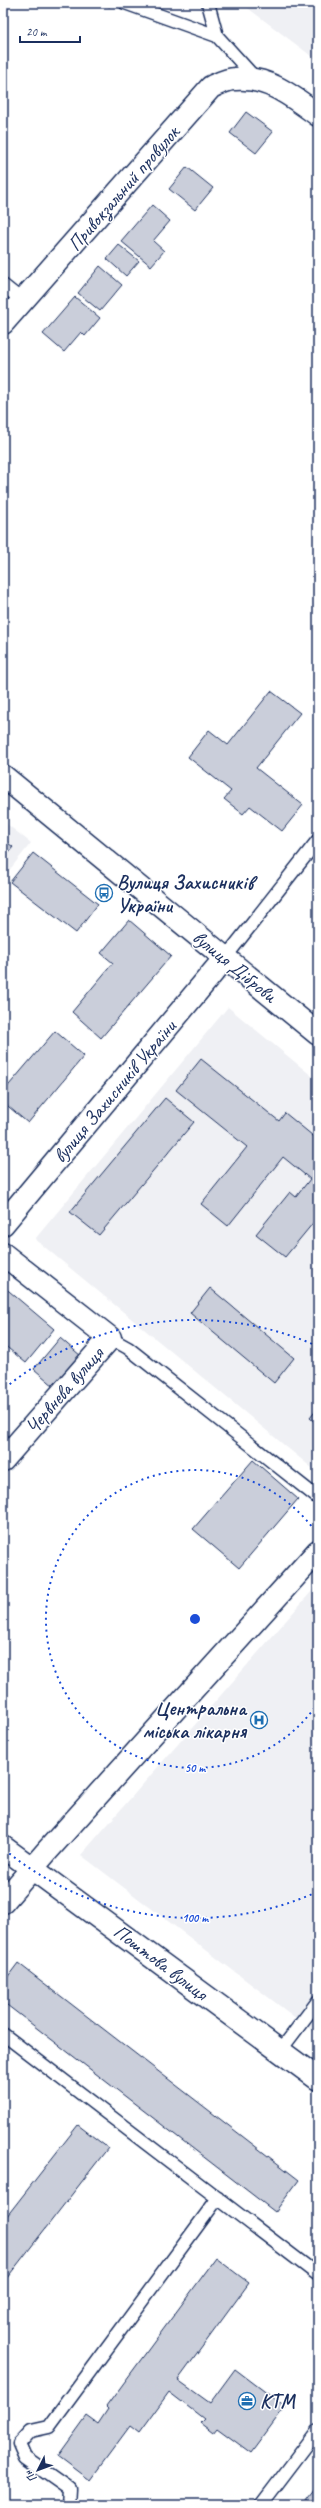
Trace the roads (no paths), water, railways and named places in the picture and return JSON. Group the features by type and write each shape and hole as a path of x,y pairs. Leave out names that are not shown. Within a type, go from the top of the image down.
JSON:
{"street":[{"name":"Привокзальний провулок","path":"3,324 211,87 234,79 256,80 275,86 318,116"},
{"name":"вулиця Діброви","path":"3,776 318,1034"},
{"name":"вулиця Захисників України","path":"3,1224 225,958"},
{"path":"3,1254 110,1338"},
{"name":"Червнева вулиця","path":"3,1460 110,1338"},
{"path":"3,1902 318,1551"},
{"name":"Поштова вулиця","path":"3,1847 33,1867 318,2079"}],"lane":[{"path":"125,3 217,36"},
{"path":"208,3 217,36 256,80"},
{"path":"3,285 23,301"},
{"path":"225,958 318,840"},
{"path":"110,1338 128,1348 318,1498"},
{"path":"280,2051 318,2001"},
{"path":"3,2034 316,2271"},
{"path":"68,2505 68,2489 25,2458 19,2444 31,2431 49,2427 218,2198"},
{"path":"261,2505 318,2430"}],"place":[{"name":"Вулиця Захисників України","path":"104,893"},
{"name":"Центральна міська лікарня","path":"259,1720"},
{"name":"КТМ","path":"247,2401"}]}
